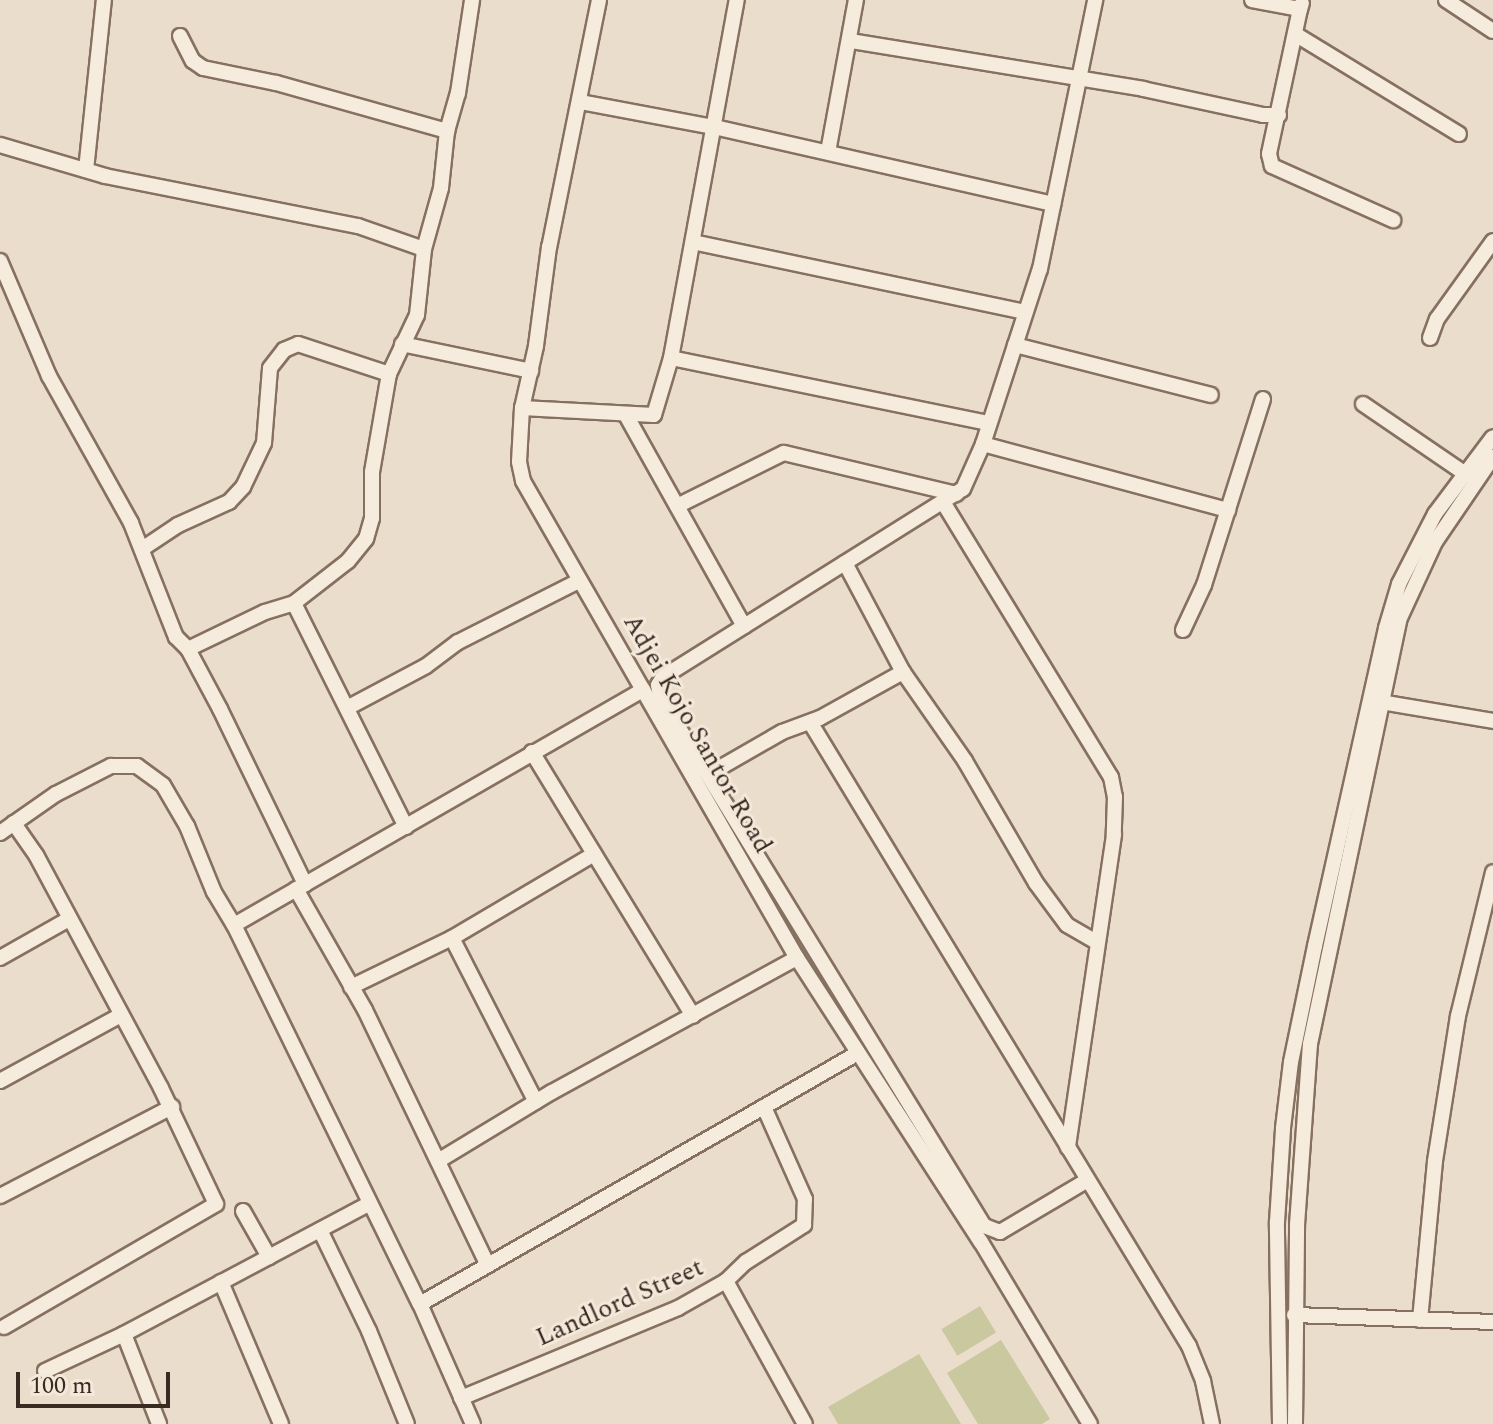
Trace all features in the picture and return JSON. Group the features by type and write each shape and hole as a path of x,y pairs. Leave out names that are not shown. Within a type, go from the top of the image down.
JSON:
{"street":[{"path":"86,170 104,0"},
{"path":"188,649 265,612 294,603 348,561 366,539 372,518 372,472 389,374 417,315 424,249 441,188 447,131 458,93 472,0"},
{"name":"Adjei Kojo Santor Road","path":"599,0 549,247 531,371 522,408 519,462 523,481 797,958 981,1242 1090,1424"},
{"path":"522,408 654,415 671,358 737,0"},
{"path":"828,152 851,41 856,0"},
{"path":"1086,1181 1000,1232 984,1226 660,697 658,685 663,677 963,489 983,444 987,423 1040,269 1095,0"},
{"path":"1252,0 1301,4 1269,154 1272,166 1393,220"},
{"path":"1446,0 1493,31"},
{"path":"1295,34 1459,134"},
{"path":"180,36 193,61 203,68 276,83 447,131"},
{"path":"851,41 1279,115"},
{"path":"580,102 714,127 1053,204"},
{"path":"0,145 178,192 358,226 424,249"},
{"path":"1430,338 1437,319 1493,241"},
{"path":"693,242 1025,312"},
{"path":"0,261 49,376 100,465 142,549 176,637 188,649 300,886 487,1264"},
{"path":"142,549 178,525 229,502 243,487 264,443 270,368 284,350 298,344 389,374"},
{"path":"402,344 531,371"},
{"path":"1015,345 1211,395"},
{"path":"671,358 987,423"},
{"path":"1183,630 1204,585 1263,399"},
{"path":"1363,404 1467,475"},
{"path":"626,415 744,626"},
{"path":"1280,1424 1277,1222 1291,1062 1389,617 1421,536 1493,437"},
{"path":"983,444 1228,510"},
{"path":"677,506 784,453 950,498 1111,777 1116,814 1068,1148"},
{"path":"1295,1424 1294,1315 1301,1135 1310,1044 1399,620 1415,579 1448,520 1493,457"},
{"path":"845,563 903,672 965,761 1036,883 1067,925 1097,942"},
{"path":"347,708 426,666 458,642 579,581"},
{"path":"294,603 406,827"},
{"path":"709,774 782,732 810,722 903,672"},
{"path":"234,925 643,690"},
{"path":"1381,702 1493,721"},
{"path":"810,722 1189,1346 1203,1381 1212,1424"},
{"path":"532,752 693,1016"},
{"path":"0,833 89,776 120,764 137,766 156,778 175,803 214,892 234,925 368,1204 420,1304 473,1424"},
{"path":"4,1327 216,1204 172,1107 14,823"},
{"path":"351,987 452,938 594,854"},
{"path":"1420,1320 1435,1161 1458,1016 1489,919 1493,872"},
{"path":"0,958 69,919"},
{"path":"452,938 536,1102"},
{"path":"438,1161 536,1102 797,958"},
{"path":"0,1081 121,1015"},
{"path":"420,1304 858,1053"},
{"path":"0,1196 172,1107"},
{"name":"Landlord Street","path":"461,1398 678,1308 726,1281 746,1262 804,1225 807,1215 805,1199 764,1107"},
{"path":"45,1371 124,1334 368,1204"},
{"path":"243,1211 269,1257"},
{"path":"320,1230 369,1331 407,1424"},
{"path":"726,1281 805,1424"},
{"path":"221,1282 281,1424"},
{"path":"1294,1315 1493,1322"},
{"path":"124,1334 155,1422"}],"green space":[{"path":"980,1306 996,1333 957,1356 941,1329"},
{"path":"1001,1340 1050,1419 1042,1424 978,1424 947,1373"},
{"path":"919,1354 961,1424 838,1424 828,1407"}]}
